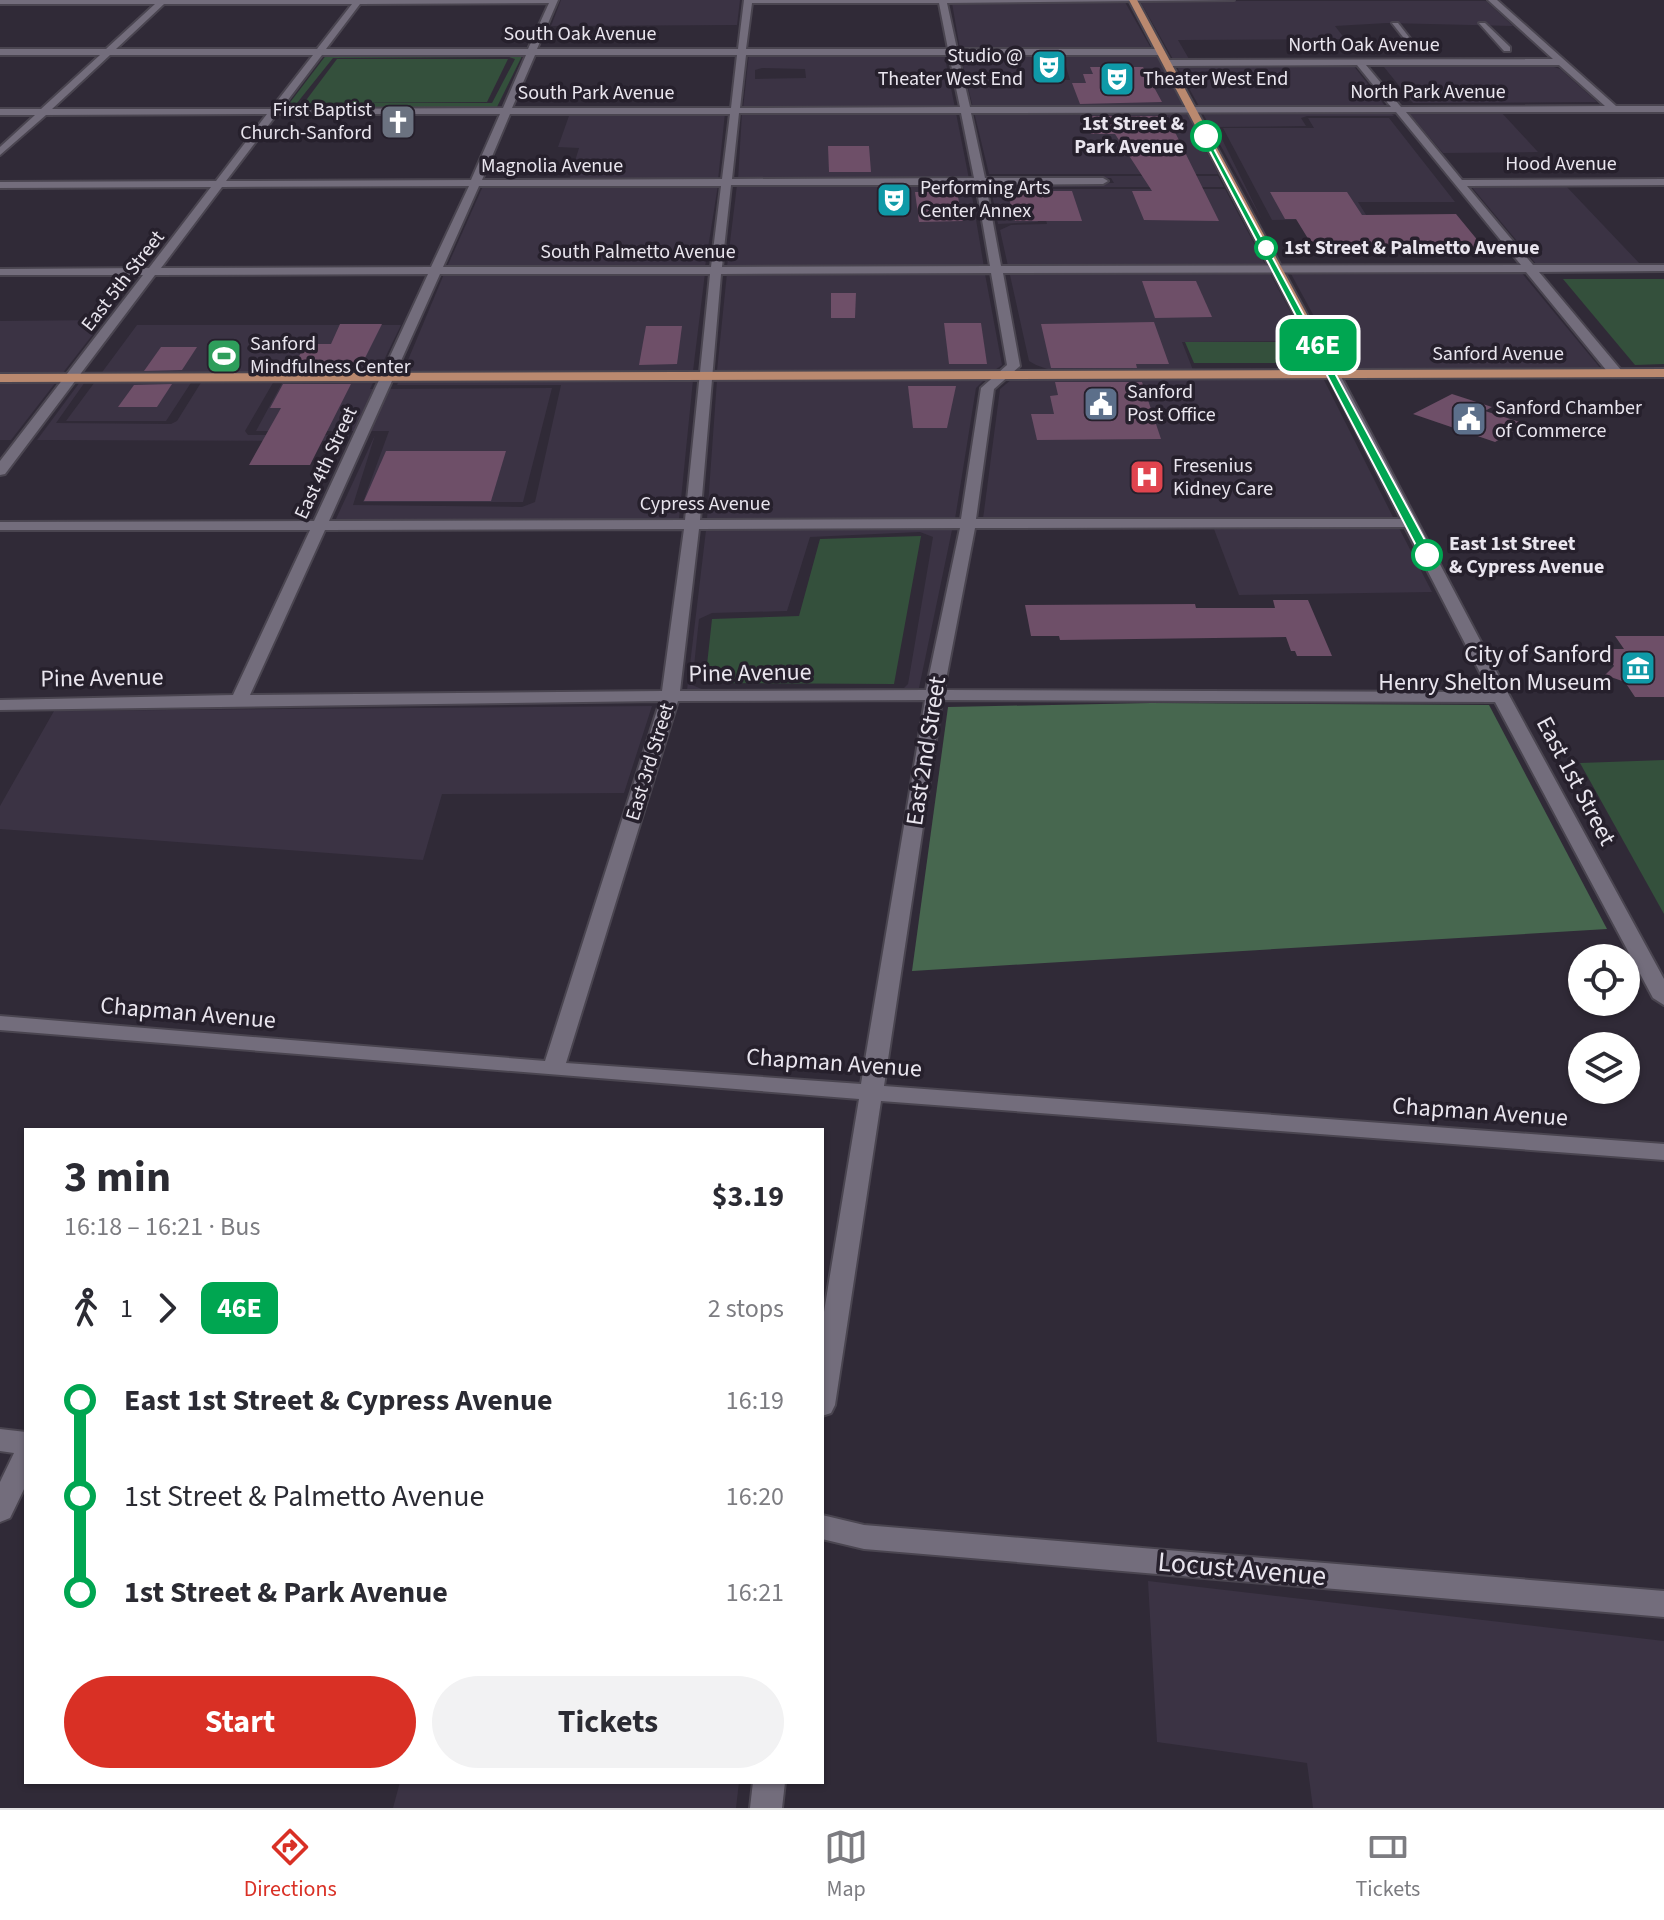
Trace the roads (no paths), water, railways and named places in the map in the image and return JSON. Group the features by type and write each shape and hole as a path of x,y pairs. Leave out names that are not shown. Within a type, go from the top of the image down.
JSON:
{"main road":[{"path":"1133,0 1333,374"},
{"name":"Sanford Avenue","path":"0,378 1664,373"}],"street":[{"path":"748,0 1230,0"},
{"name":"East 3rd Street","path":"553,1069 670,698 692,524 716,270 748,0"},
{"name":"East 2nd Street","path":"824,1393 934,695 968,524 988,388 1014,366 942,0"},
{"path":"1492,0 1615,110"},
{"path":"0,152 163,1"},
{"name":"East 5th Street","path":"0,471 359,1"},
{"path":"0,2 553,1"},
{"name":"East 4th Street","path":"240,699 389,376 553,1"},
{"path":"1395,25 1417,49"},
{"path":"1482,25 1507,49"},
{"path":"1401,49 1432,49"},
{"path":"1492,49 1520,49"},
{"path":"1534,49 1547,49"},
{"name":"South Oak Avenue","path":"0,52 1161,52"},
{"name":"North Oak Avenue","path":"1167,63 1562,62"},
{"path":"1360,63 1616,373"},
{"name":"North Park Avenue","path":"1192,110 1664,109"},
{"name":"South Park Avenue","path":"0,112 1192,110"},
{"name":"Magnolia Avenue","path":"0,185 1103,181"},
{"name":"Hood Avenue","path":"1458,183 1664,182"},
{"name":"South Palmetto Avenue","path":"0,272 1664,268"},
{"name":"East 1st Street","path":"1333,374 1501,697 1664,998"},
{"name":"Cypress Avenue","path":"0,526 1410,523"},
{"name":"Pine Avenue","path":"0,705 240,699 934,695 1501,697"},
{"name":"Chapman Avenue","path":"0,1023 553,1069 1664,1152"},
{"path":"0,1440 24,1443"},
{"path":"0,1510 24,1461"},
{"name":"Locust Avenue","path":"824,1527 864,1537 1664,1604"},
{"path":"766,1808 769,1784"}],"place":[{"name":"Studio @ Theater West End","path":"1049,67"},
{"name":"Theater West End","path":"1117,79"},
{"name":"First Baptist Church-Sanford","path":"398,122"},
{"name":"1st Street & Park Avenue","path":"1206,136"},
{"name":"Performing Arts Center Annex","path":"894,200"},
{"name":"1st Street & Palmetto Avenue","path":"1266,248"},
{"name":"Sanford Mindfulness Center","path":"224,356"},
{"name":"Sanford Post Office","path":"1101,404"},
{"name":"Sanford Chamber of Commerce","path":"1469,419"},
{"name":"Fresenius Kidney Care","path":"1147,477"},
{"name":"East 1st Street & Cypress Avenue","path":"1427,555"},
{"name":"City of Sanford Henry Shelton Museum","path":"1638,668"}]}
